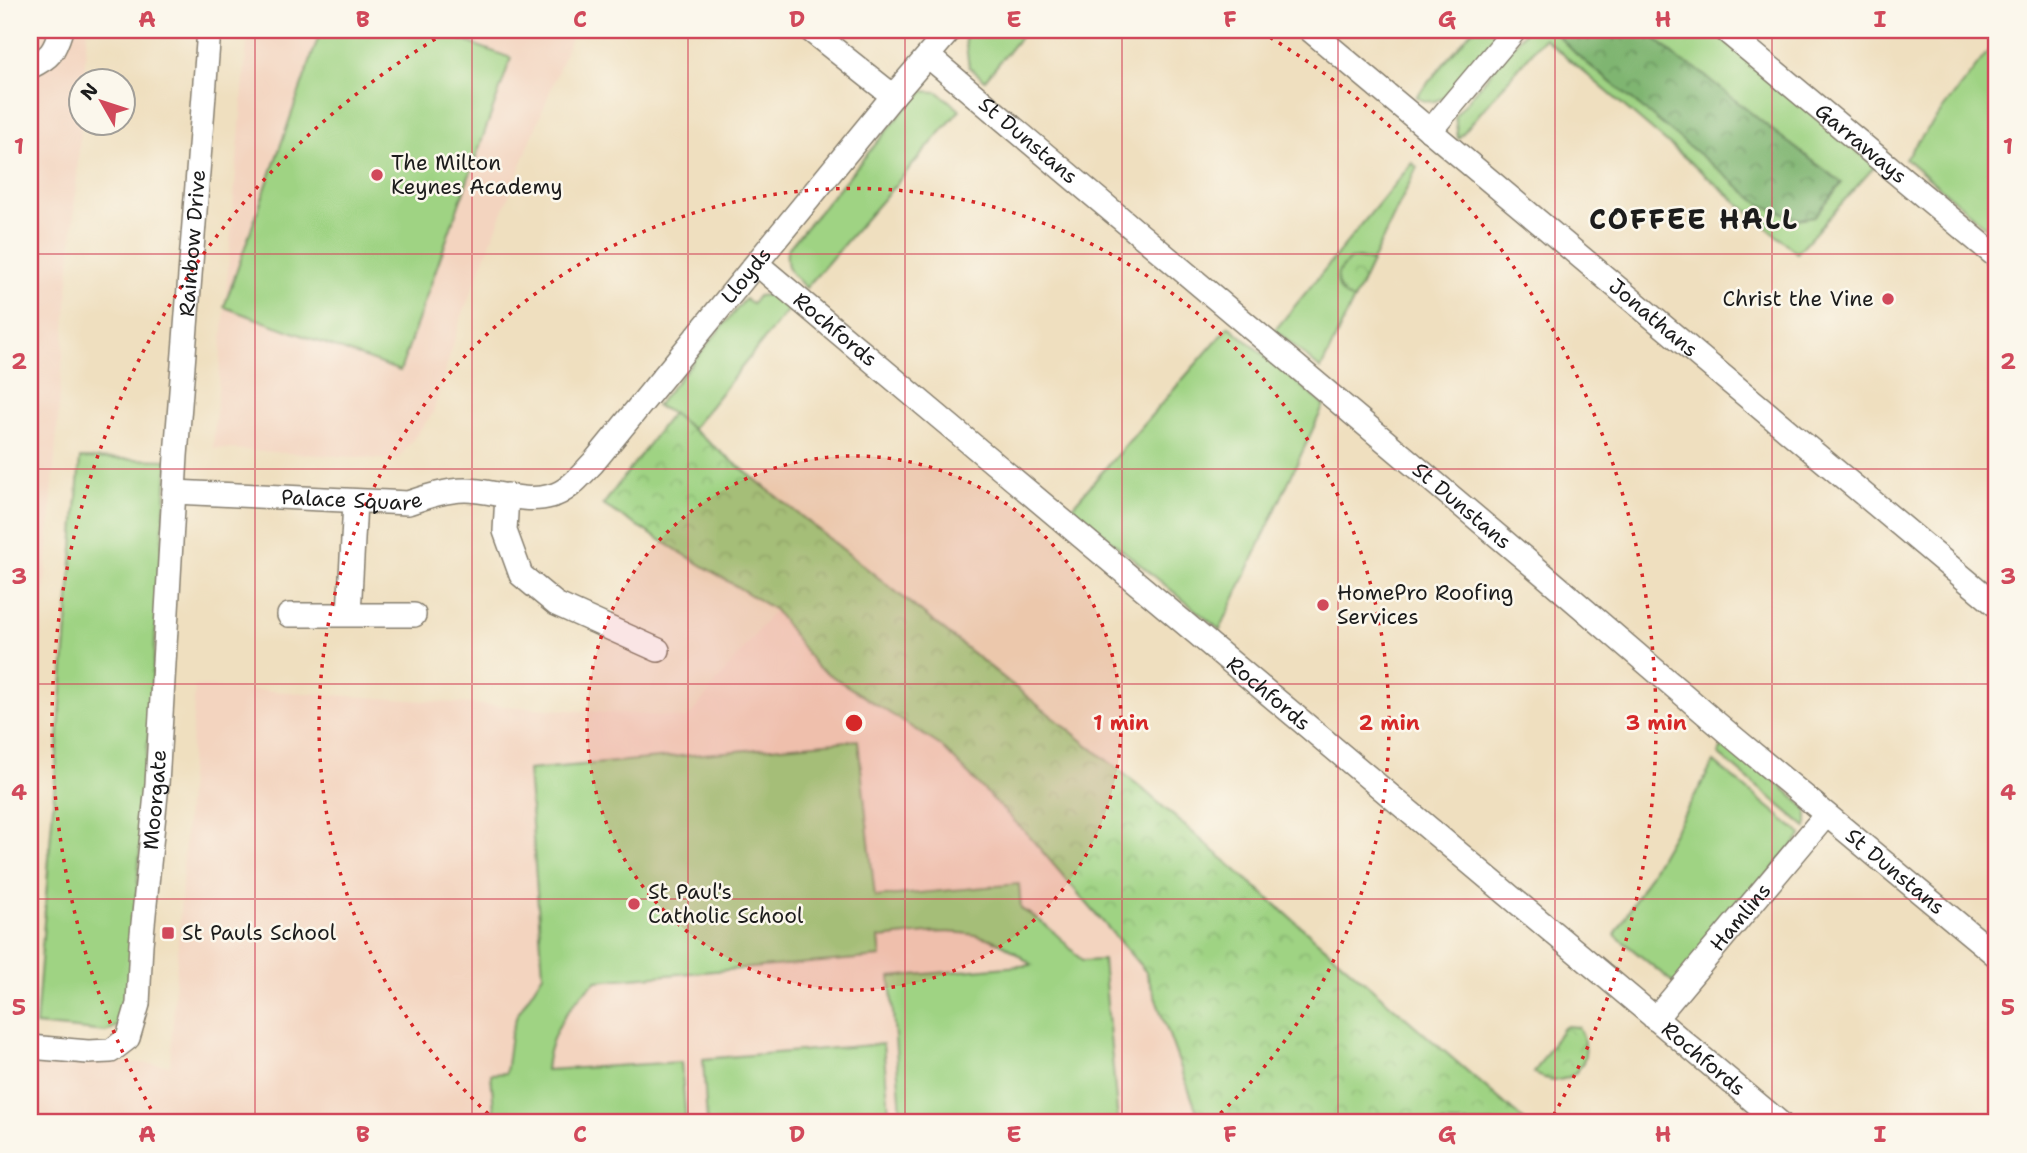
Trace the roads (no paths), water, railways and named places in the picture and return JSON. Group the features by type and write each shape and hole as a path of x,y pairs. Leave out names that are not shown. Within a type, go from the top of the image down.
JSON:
{"street":[{"path":"30,67 47,59 55,49 61,30"},
{"name":"Rainbow Drive","path":"176,456 209,30"},
{"path":"810,30 893,96"},
{"name":"Lloyds","path":"517,496 551,497 569,487 593,463 950,30"},
{"name":"Jonathans","path":"1310,30 1997,606"},
{"path":"1430,131 1515,30"},
{"name":"Garraways","path":"1725,30 1997,257"},
{"name":"St Dunstans","path":"928,56 1826,816 1997,956"},
{"name":"Rochfords","path":"757,264 1780,1123"},
{"name":"Moorgate","path":"30,1047 88,1052 111,1051 128,1038 138,1004 141,944 157,785 176,456"},
{"name":"Palace Square","path":"174,492 408,503 465,490 517,496"},
{"path":"517,496 505,531 521,575 556,604 657,650"},
{"path":"349,614 355,502"},
{"path":"289,615 414,615"},
{"name":"Hamlins","path":"1656,1019 1826,816"}],"place":[{"name":"The Milton Keynes Academy","path":"377,175"},
{"name":"Christ the Vine","path":"1888,299"},
{"name":"HomePro Roofing Services","path":"1323,605"},
{"name":"St Paul's Catholic School","path":"634,904"},
{"name":"St Pauls School","path":"168,933"}],"district":[{"name":"COFFEE HALL","path":"1694,219"}]}
